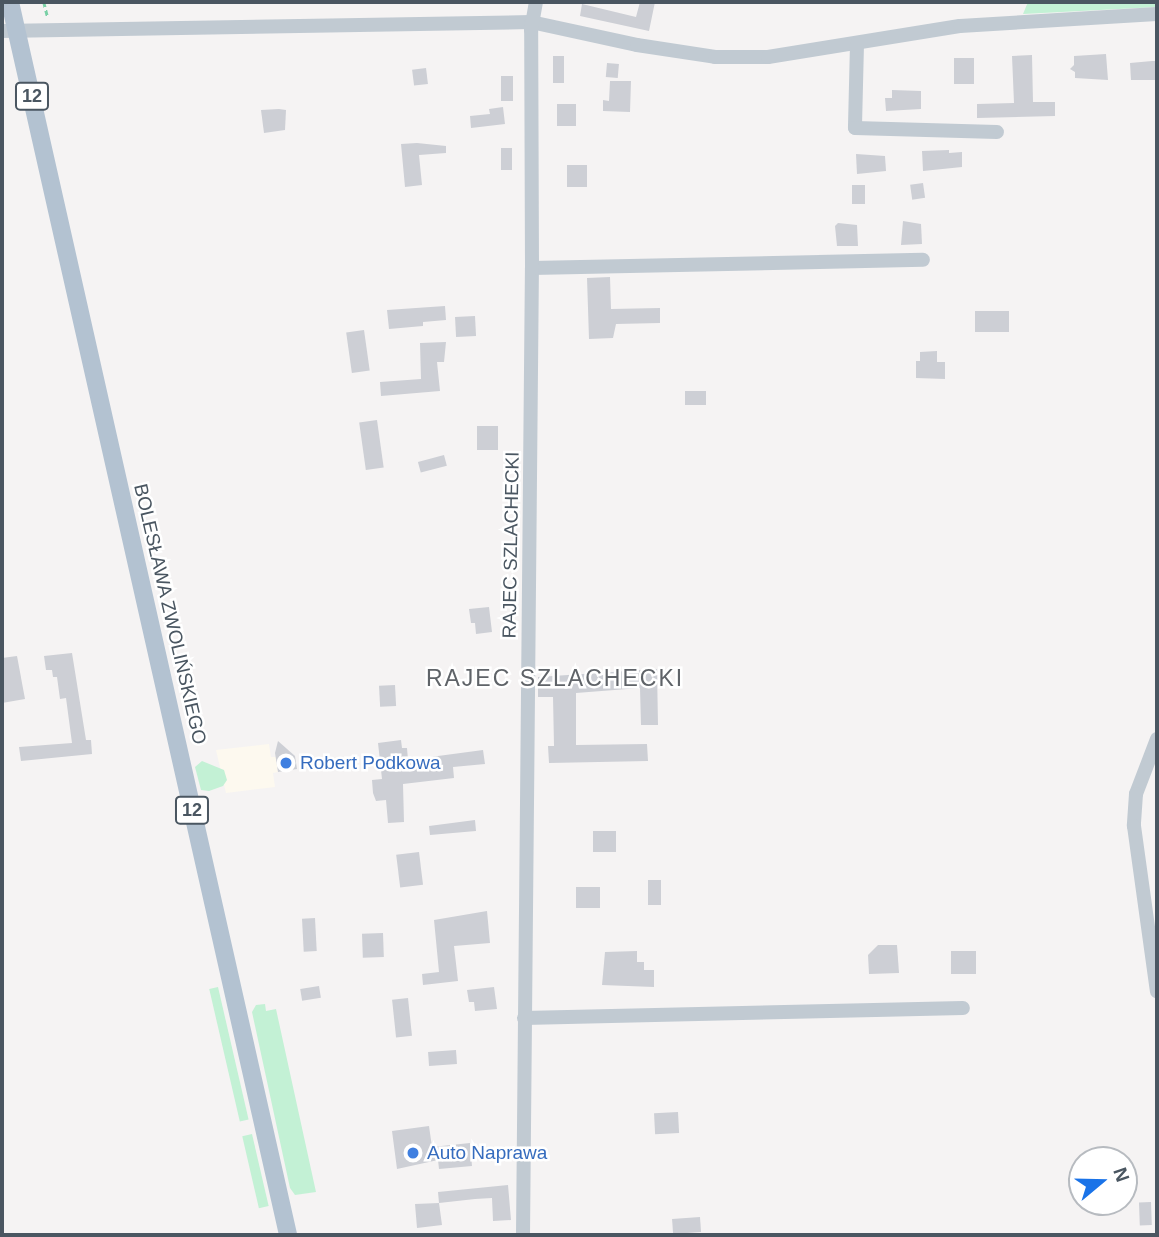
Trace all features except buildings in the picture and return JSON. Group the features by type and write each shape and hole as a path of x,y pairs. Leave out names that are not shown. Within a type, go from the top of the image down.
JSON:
{"main road":[{"name":"BOLESŁAWA ZWOLIŃSKIEGO","path":"10,2 10,32 288,1235"}],"street":[{"name":"RAJEC SZLACHECKI","path":"523,1235 532,268 531,22 536,2"},
{"path":"10,32 411,22 531,22 636,45 715,57 768,57 960,26 1157,14"},
{"path":"857,44 855,128 997,132"},
{"path":"532,268 923,260"},
{"path":"1157,739 1136,794 1134,826 1157,991"},
{"path":"524,1018 963,1008"}],"shaded area":[{"path":"269,744 271,757 276,757 278,772 273,773 275,787 226,793 216,750"}],"green space":[{"path":"1028,2 1157,2 1157,7 1023,14"},
{"path":"202,761 224,770 227,780 223,786 209,791 201,790 195,767"},
{"path":"218,987 249,1120 240,1122 209,989"},
{"path":"265,1004 266,1011 276,1009 316,1192 295,1195 290,1188 252,1012 256,1005"},
{"path":"252,1134 269,1206 259,1208 242,1136"}],"place":[{"name":"Robert Podkowa","path":"286,763"},
{"name":"Auto Naprawa","path":"413,1153"}],"district":[{"name":"RAJEC SZLACHECKI","path":"555,678"}]}
